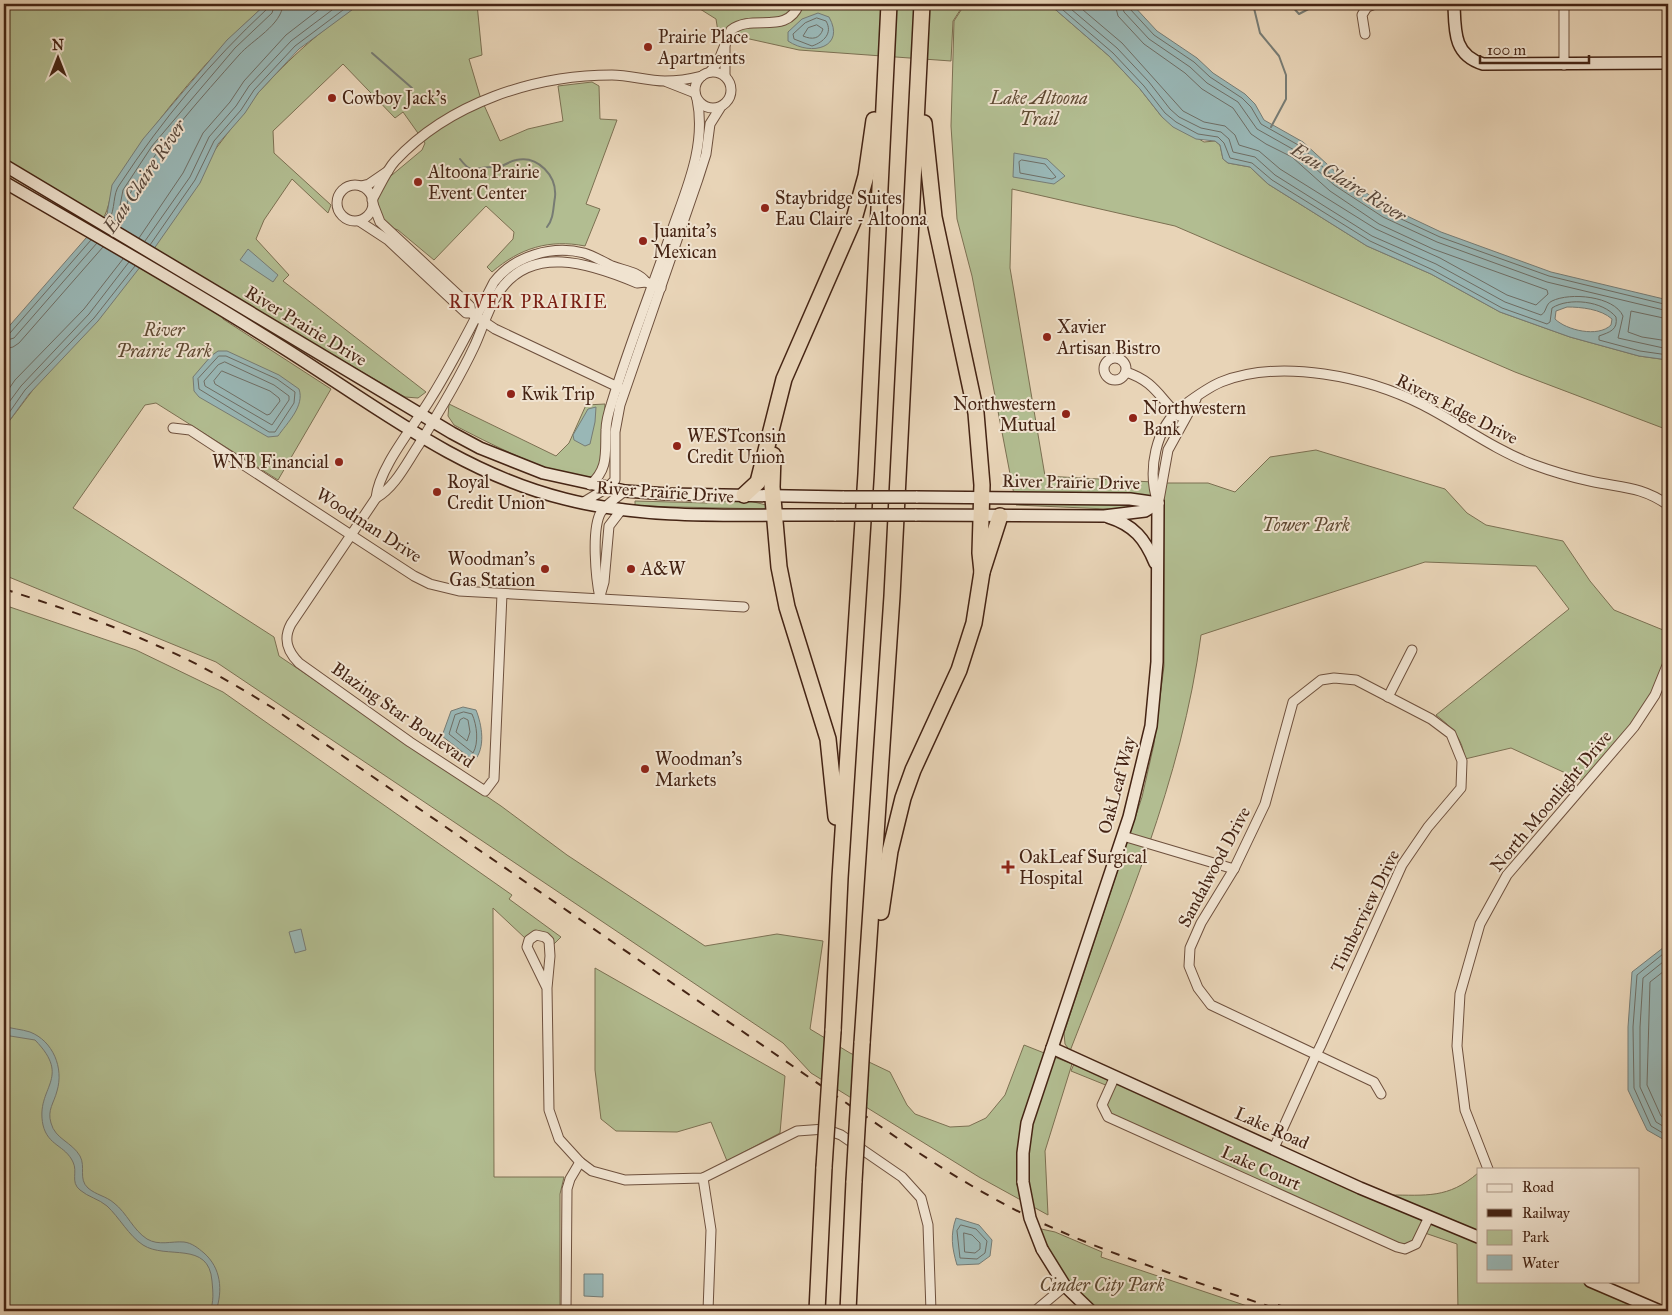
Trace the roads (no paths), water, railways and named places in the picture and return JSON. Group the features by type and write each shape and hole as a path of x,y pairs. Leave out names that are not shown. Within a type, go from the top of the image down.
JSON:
{"highway":[{"path":"817,1311 840,878 866,474 890,4"},
{"path":"848,1311 862,1044 868,979 892,596 922,4"},
{"path":"744,495 758,482 784,379 841,252 858,206 870,152 888,30"},
{"path":"868,979 877,937 895,824 913,770 959,670 976,614 982,572 982,498 976,412 943,266 929,187 920,42"},
{"path":"771,434 772,496 779,567 787,607 828,739 834,785 840,878"},
{"path":"982,572 1000,516"}],"main road":[{"path":"1454,4 1458,44 1471,60 1491,65 1668,63"},
{"name":"River Prairie Drive","path":"5,166 237,312 423,438 501,478 542,493 605,507 671,513 1104,516 1145,511 1158,503"},
{"name":"River Prairie Drive","path":"4,182 480,448 550,475 625,491 772,496 1130,499 1158,503"},
{"name":"OakLeaf Way","path":"1091,1311 1064,1286 1042,1249 1030,1218 1023,1182 1023,1153 1027,1123 1123,836 1151,726 1157,662 1158,503"},
{"path":"1104,516 1134,530 1148,547 1157,570"},
{"name":"Lake Road","path":"1052,1048 1429,1217 1477,1237"},
{"path":"1592,1282 1660,1311"}],"street":[{"path":"590,485 601,474 606,464 606,427 621,388 699,146 701,121 696,96 698,80 718,62 728,33 735,27 746,23 780,23 790,17 799,4"},
{"path":"1366,34 1362,15 1367,7 1375,4"},
{"path":"1564,4 1564,65"},
{"path":"653,285 706,154 710,124 720,108 728,101 732,91 726,76 724,42"},
{"path":"359,221 369,214 373,202 394,162 432,129 475,105 507,93 548,82 586,77 624,76 664,81 685,80 706,74 726,76"},
{"path":"664,81 696,96 707,108 720,108"},
{"path":"390,169 369,184 361,186 352,185 343,190 337,204 343,217 352,221 359,221 388,240 457,306 466,313 474,314"},
{"path":"361,186 368,192 380,222 470,306 474,314 486,323 621,388"},
{"name":"Blazing Star Boulevard","path":"376,498 377,488 420,414 474,314 498,276 518,262 540,253 556,251 583,253 640,275 653,285"},
{"name":"Blazing Star Boulevard","path":"502,594 494,779 485,791 410,742 299,663 288,648 287,637 291,624 376,498 387,492 423,438 486,323 495,299 504,286 517,275 536,265 561,261 580,263 637,283 653,285"},
{"path":"1126,372 1154,386 1183,419"},
{"name":"Rivers Edge Drive","path":"1158,503 1154,488 1157,450 1165,427 1176,412 1198,395 1233,378 1274,373 1312,373 1366,383 1421,404 1491,446 1516,457 1572,476 1644,490 1668,505"},
{"path":"582,503 607,488 616,476 615,432 621,388"},
{"path":"1158,503 1168,450 1183,419 1198,395"},
{"name":"Woodman Drive","path":"173,428 190,430 414,576 430,584 459,591 744,607"},
{"path":"600,598 596,581 598,522 605,507 625,491"},
{"path":"600,598 604,582 609,526 622,509"},
{"path":"1388,697 1412,650"},
{"name":"North Moonlight Drive","path":"1488,1168 1465,1110 1457,1046 1460,994 1480,924 1507,876 1634,727 1655,696 1668,663"},
{"name":"Sandalwood Drive","path":"1381,1094 1374,1082 1211,1005 1198,988 1189,966 1190,948 1201,923 1234,869 1265,804 1294,702 1321,680 1334,678 1356,680 1388,697"},
{"name":"Timberview Drive","path":"1274,1148 1402,865 1428,827 1461,788 1462,761 1450,734 1431,719 1388,697"},
{"path":"1123,836 1234,869"},
{"path":"547,988 527,947 529,940 536,935 546,937 550,945 547,988 549,1110 560,1139 580,1162 592,1171 625,1180 703,1178 797,1131 825,1129 841,1135 902,1177 921,1198 928,1225 931,1311"},
{"name":"Lake Court","path":"1115,1076 1102,1105 1108,1117 1398,1248 1405,1249 1416,1244 1429,1217"},
{"path":"566,1311 567,1189 570,1179 580,1162"},
{"path":"703,1178 711,1230 708,1311"},
{"path":"1035,1311 1064,1286"}],"water":[{"name":"Eau Claire River","path":"266,4 360,4 299,49 258,93 245,113 218,144 200,183 151,253 98,321 29,394 4,428 4,332 107,214 112,185 143,139 227,40"},
{"name":"Eau Claire River","path":"1049,4 1132,4 1157,31 1197,58 1213,73 1245,94 1255,104 1264,120 1303,142 1340,176 1388,207 1441,232 1551,272 1668,300 1668,360 1639,356 1570,337 1500,312 1431,274 1367,246 1268,184 1250,167 1228,163 1223,159 1220,145 1215,141 1196,139 1173,127 1109,56","holes":["1573,307 1591,309 1602,313 1612,319 1611,325 1605,329 1590,332 1574,329 1555,319 1556,311"]},
{"path":"818,13 829,17 833,27 833,36 830,42 824,46 807,48 797,46 788,41 788,32 802,19"},
{"path":"1014,153 1047,159 1065,176 1054,184 1013,177"},
{"path":"248,249 278,275 273,282 240,260"},
{"path":"218,351 227,351 279,375 299,389 300,402 278,436 268,437 199,397 194,391 193,377 211,356"},
{"path":"596,407 590,444 585,446 574,440 573,435 588,409"},
{"path":"463,707 476,710 480,722 482,736 480,750 474,761 442,736 451,711"},
{"path":"301,929 306,950 295,953 289,932"},
{"path":"1668,944 1668,1142 1647,1130 1628,1090 1628,1027 1632,972"},
{"path":"4,1026 30,1032 38,1036 55,1056 58,1065 59,1082 50,1110 51,1123 56,1133 73,1147 80,1156 85,1184 91,1190 114,1203 147,1239 161,1243 187,1243 204,1253 214,1265 219,1280 220,1287 216,1311 210,1311 213,1300 212,1281 209,1268 203,1260 185,1253 152,1249 143,1245 133,1237 107,1206 77,1187 75,1184 75,1169 70,1156 49,1137 43,1125 42,1112 52,1074 51,1064 46,1053 35,1040 4,1035"},
{"path":"956,1218 979,1225 992,1240 990,1256 979,1264 957,1265 952,1242"},
{"path":"584,1274 603,1274 603,1297 584,1296"}],"waterway":[{"path":"1253,4 1260,33 1279,56 1286,75 1286,99 1271,127"},
{"path":"1290,4 1299,14 1318,4"},
{"path":"372,53 412,88"},
{"path":"460,159 471,169 500,167 514,160 524,159 539,164 549,175 555,189 553,213 547,227"}],"railway":[{"path":"4,589 82,615 173,653 202,667 273,708 916,1151 979,1190 1044,1224 1103,1249 1283,1311"},
{"path":"1278,1305 1297,1311"}],"place":[{"name":"Prairie Place Apartments","path":"648,47"},
{"name":"Cowboy Jack's","path":"332,98"},
{"name":"Altoona Prairie Event Center","path":"418,182"},
{"name":"Staybridge Suites Eau Claire - Altoona","path":"765,208"},
{"name":"Juanita’s Mexican","path":"643,241"},
{"name":"Xavier Artisan Bistro","path":"1047,337"},
{"name":"Kwik Trip","path":"511,394"},
{"name":"Northwestern Mutual","path":"1066,414"},
{"name":"Northwestern Bank","path":"1133,418"},
{"name":"WESTconsin Credit Union","path":"677,446"},
{"name":"WNB Financial","path":"339,462"},
{"name":"Royal Credit Union","path":"437,492"},
{"name":"Woodman’s Gas Station","path":"545,569"},
{"name":"A&W","path":"631,569"},
{"name":"Woodman's Markets","path":"645,769"},
{"name":"OakLeaf Surgical Hospital","path":"1008,867"}],"district":[{"name":"RIVER PRAIRIE","path":"528,301"}],"park label":[{"name":"Lake Altoona Trail","path":"1039,108"},
{"name":"River Prairie Park","path":"164,340"},
{"name":"Tower Park","path":"1306,525"},
{"name":"Cinder City Park","path":"1102,1285"}]}
